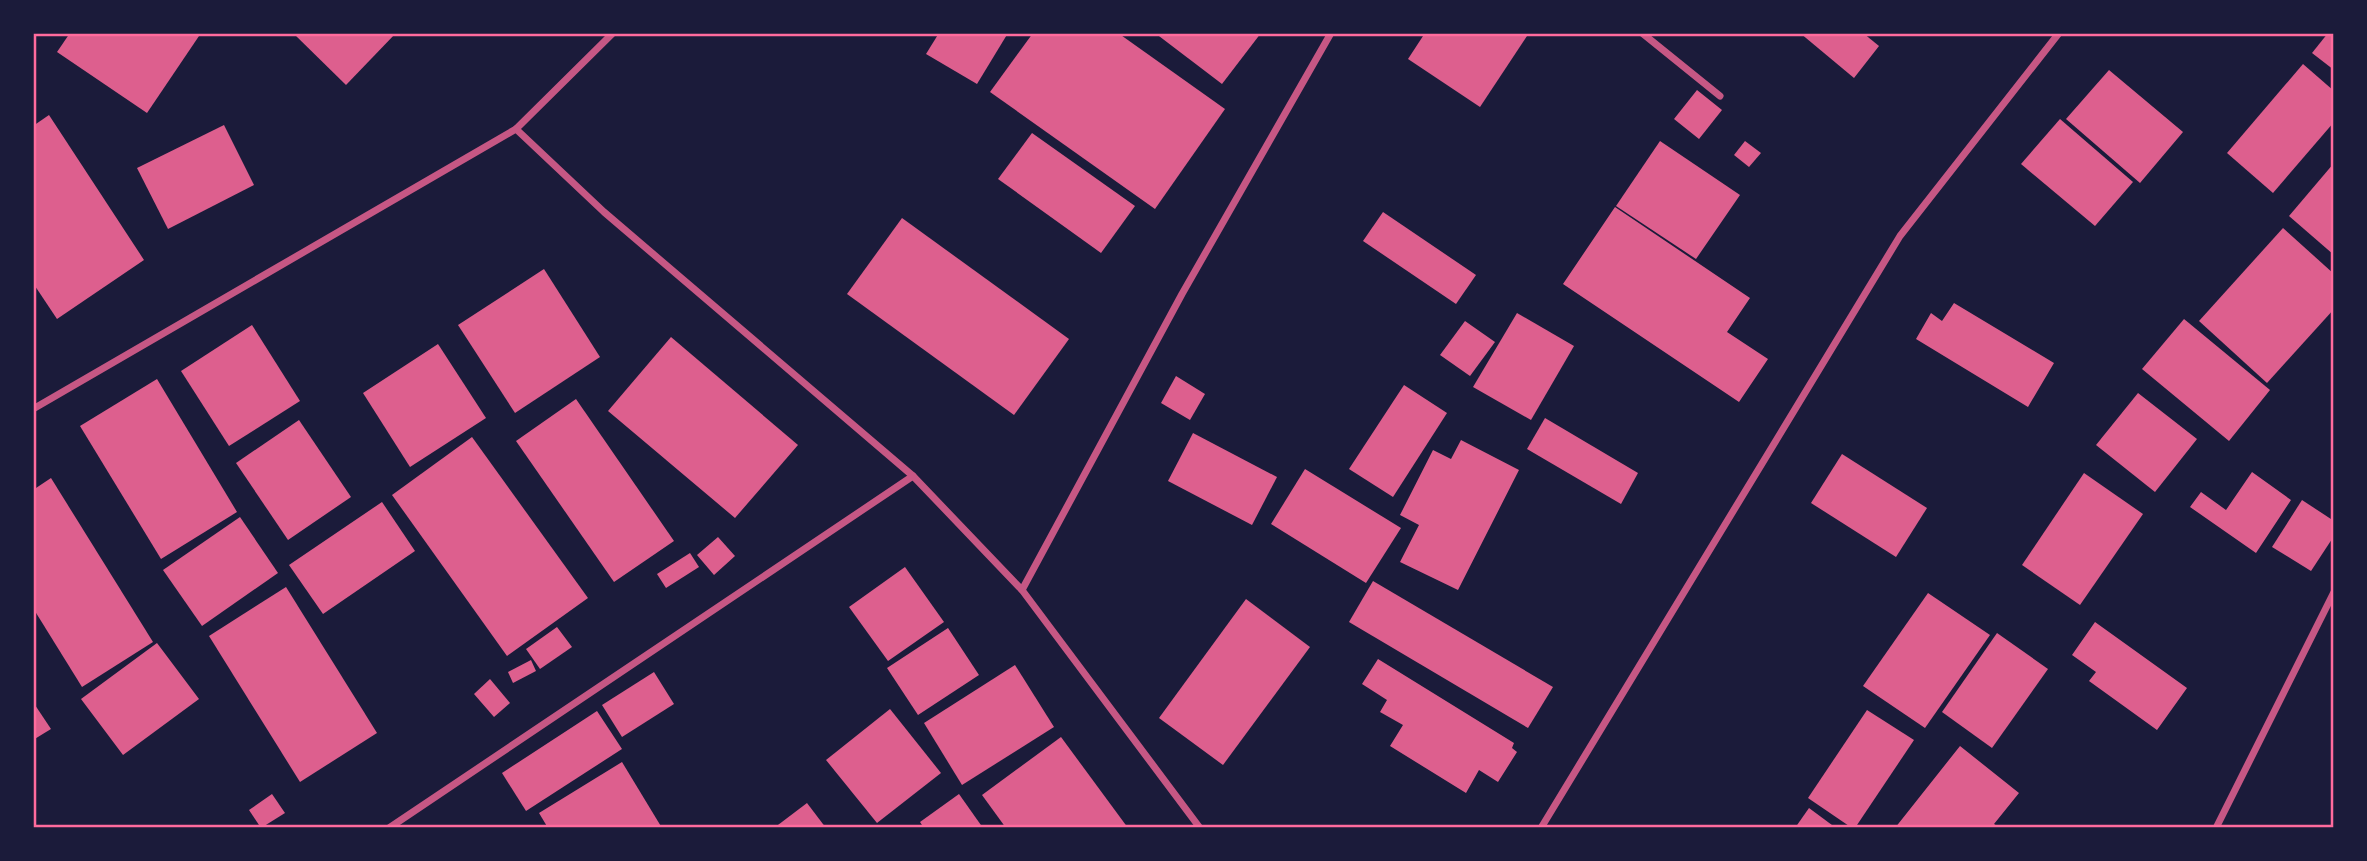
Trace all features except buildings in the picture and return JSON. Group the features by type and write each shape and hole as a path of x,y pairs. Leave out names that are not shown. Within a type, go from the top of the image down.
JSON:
{"street":[{"path":"33,409 516,129 613,33"},
{"path":"1022,590 1182,293 1331,33"},
{"path":"1642,33 1720,96"},
{"path":"1541,828 1900,236 2059,33"},
{"path":"516,129 614,221 913,476 1022,590 1200,828"},
{"path":"389,828 913,476"},
{"path":"2216,828 2334,592"}]}
